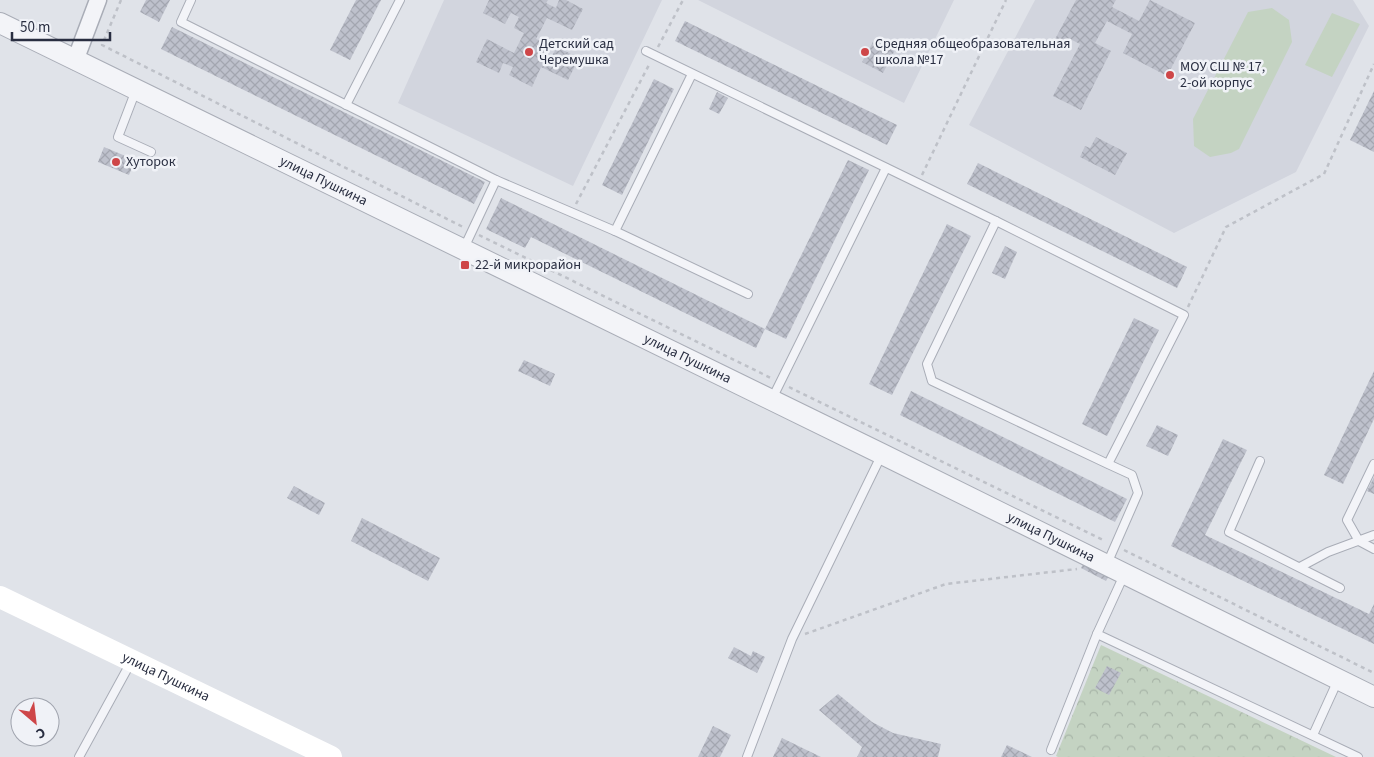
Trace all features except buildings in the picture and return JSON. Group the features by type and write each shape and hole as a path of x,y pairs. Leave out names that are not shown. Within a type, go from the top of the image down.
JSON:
{"main road":[{"name":"улица Пушкина","path":"0,597 300,746 331,757"}],"street":[{"path":"75,60 98,0"},
{"name":"улица Пушкина","path":"0,23 463,249 776,391 882,454 1374,697"}],"lane":[{"path":"191,0 181,22 496,180 615,231 748,294"},
{"path":"346,105 400,0"},
{"path":"646,51 996,221 1184,316 1108,464"},
{"path":"615,231 692,74"},
{"path":"136,90 118,137 151,152"},
{"path":"776,391 886,168"},
{"path":"463,249 496,180"},
{"path":"996,221 927,364 932,381 1132,475 1138,493 1106,566"},
{"path":"748,757 792,639 882,454"},
{"path":"1260,461 1229,532 1340,588"},
{"path":"1374,464 1347,520 1359,541 1374,549"},
{"path":"1300,567 1328,552 1374,535"},
{"path":"1051,750 1097,634 1124,575"},
{"path":"1097,634 1358,757"},
{"path":"79,757 131,662"},
{"path":"1313,735 1338,680"}],"path":[{"path":"121,0 102,44 471,231 776,391 1115,546 1374,672"},
{"path":"572,212 683,0"},
{"path":"918,183 1006,0"},
{"path":"1184,316 1226,227 1324,174 1374,64"},
{"path":"792,639 946,584 1106,566"}],"shaded area":[{"name":"Детский сад Черемушка","path":"444,0 662,0 573,186 398,103"},
{"name":"Средняя общеобразовательная школа №17","path":"698,0 954,0 904,103"},
{"name":"МОУ СШ № 17, 2-ой корпус","path":"1035,0 1353,0 1369,26 1296,172 1174,233 969,125"}],"green space":[{"path":"1272,8 1289,20 1292,42 1239,149 1231,153 1210,157 1194,146 1193,119 1248,12"},
{"path":"1332,13 1360,24 1332,77 1305,65"},
{"path":"1101,645 1336,757 1058,757 1056,756"}],"place":[{"name":"Детский сад Черемушка","path":"529,52"},
{"name":"Средняя общеобразовательная школа №17","path":"865,52"},
{"name":"МОУ СШ № 17, 2-ой корпус","path":"1170,75"},
{"name":"Хуторок","path":"116,162"},
{"name":"22-й микрорайон","path":"465,265"}]}
